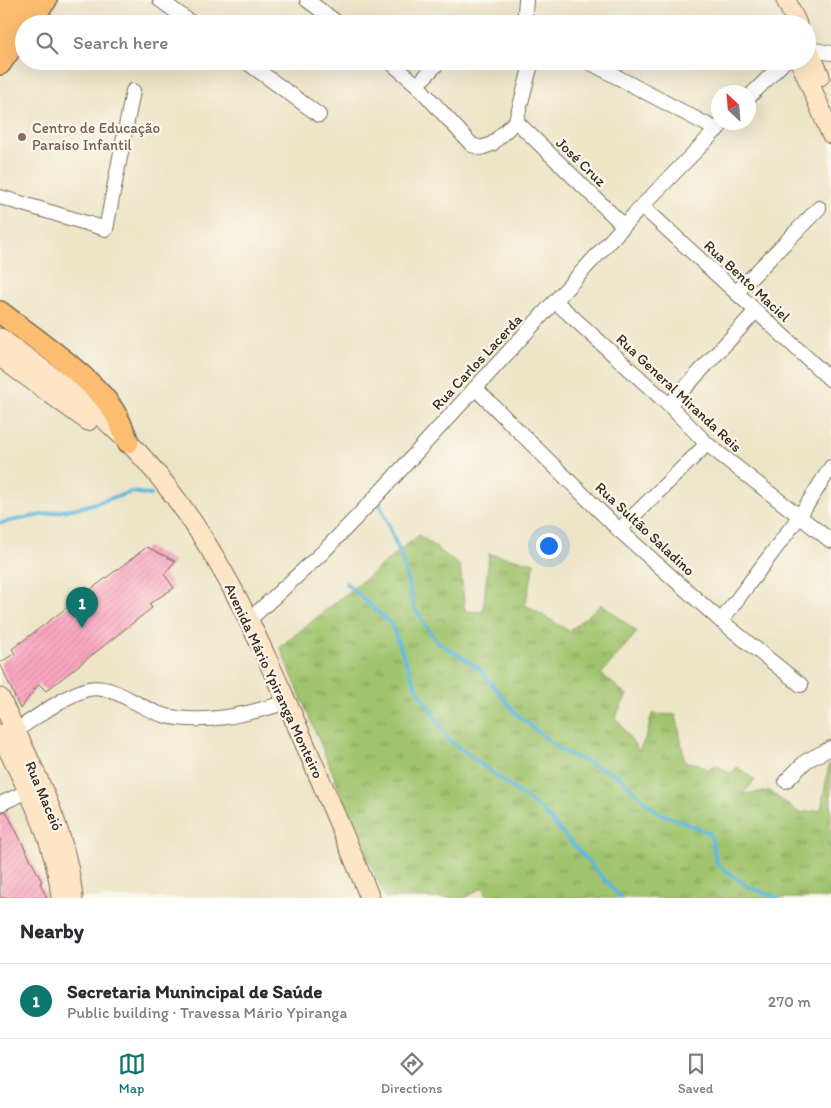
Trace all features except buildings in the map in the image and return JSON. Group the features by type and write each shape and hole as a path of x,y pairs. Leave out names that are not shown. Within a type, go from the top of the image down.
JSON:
{"main road":[{"path":"0,6 5,0"},
{"path":"0,35 26,0"},
{"path":"35,15 46,0"},
{"path":"779,0 784,15"},
{"path":"786,0 793,15"},
{"path":"0,64 15,42"},
{"path":"811,70 831,134"},
{"path":"814,70 831,103"},
{"path":"0,312 59,356 108,403 116,413 128,442"},
{"name":"Avenida Mário Ypiranga Monteiro","path":"0,338 48,373 128,442 187,514 225,575 249,620 287,702 370,898"},
{"path":"0,357 84,418 128,442"},
{"name":"Rua Maceió","path":"0,698 8,733 52,854 60,898"},
{"name":"Rua Maceió","path":"8,733 56,822 70,873 73,898"}],"street":[{"path":"160,0 181,15"},
{"path":"307,0 327,15"},
{"path":"525,15 526,0"},
{"path":"816,52 831,53"},
{"path":"257,70 319,115"},
{"path":"400,70 417,85 472,145 481,148 492,144 516,121 530,70"},
{"path":"417,85 431,70"},
{"path":"606,70 711,121"},
{"path":"756,90 776,70"},
{"path":"0,197 106,229 133,91"},
{"name":"José Cruz","path":"516,121 624,226"},
{"name":"Rua Carlos Lacerda","path":"249,620 360,514 642,206 717,130"},
{"name":"Rua Bento Maciel","path":"642,206 831,380"},
{"path":"736,293 819,208"},
{"name":"Rua General Miranda Reis","path":"556,302 670,405 707,444 831,541"},
{"path":"670,405 755,312"},
{"name":"Rua Sultão Saladino","path":"475,388 619,530 721,621 801,686"},
{"path":"619,530 707,444"},
{"path":"721,621 799,517 831,467"},
{"path":"8,733 87,689 100,689 124,696 161,715 181,719 204,719 243,713 287,702"},
{"path":"786,780 806,762 831,748"},
{"path":"0,804 28,791"}],"green space":[{"path":"419,535 460,566 465,611 483,612 489,554 535,563 525,605 569,631 602,604 637,632 601,674 627,695 615,717 639,751 647,735 652,714 676,715 685,762 699,764 707,770 716,765 731,774 737,767 755,780 743,794 769,791 799,813 821,810 829,764 831,764 831,898 489,898 483,887 465,898 385,898 280,647"}],"waterway":[{"path":"0,523 82,507 132,492 151,495"},
{"path":"379,501 401,556 414,607 436,641 479,668 516,714 562,751 617,775 657,812 710,833 717,864 747,886 778,898"},
{"path":"346,583 391,624 415,685 449,740 543,811 621,898"}],"place":[{"name":"Centro de Educação Paraíso Infantil","path":"22,137"},
{"name":"Secretaria Munincipal de Saúde","path":"82,628"}]}
